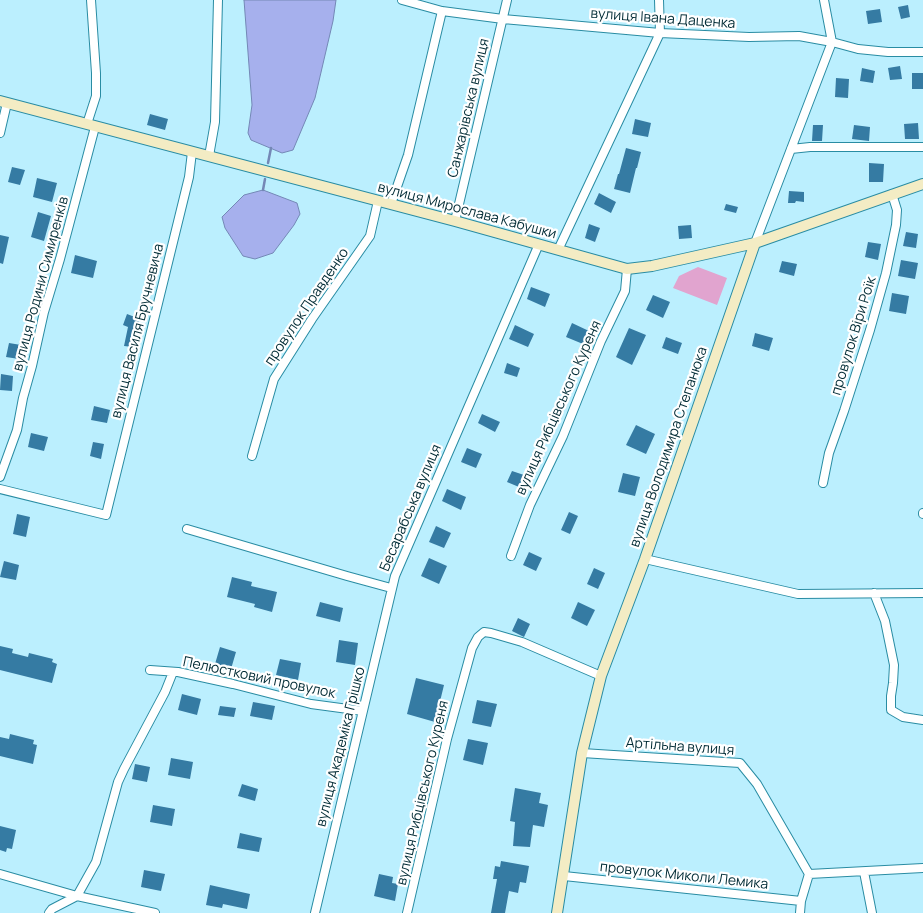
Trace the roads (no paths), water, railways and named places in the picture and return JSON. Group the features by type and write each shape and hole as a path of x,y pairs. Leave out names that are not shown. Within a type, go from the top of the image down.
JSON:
{"street":[{"name":"вулиця Родини Симиренків","path":"0,477 17,430 44,312 63,250 91,126 96,96 96,73 91,0"},
{"path":"209,156 215,122 218,0"},
{"name":"вулиця Івана Даценка","path":"402,0 442,11 503,19 660,33 749,37 799,36 858,49 888,52 923,52"},
{"name":"Санжарівська вулиця","path":"455,221 507,0"},
{"path":"558,250 660,33 659,0"},
{"path":"824,0 832,42"},
{"path":"391,204 408,154 442,11"},
{"name":"вулиця Володимира Степанюка","path":"557,913 582,753 601,676 755,243 832,42"},
{"name":"вулиця Мирослава Кабушки","path":"3,102 455,221 627,269 652,266 755,243 923,184"},
{"path":"0,132 3,102"},
{"path":"791,149 810,147 923,147"},
{"name":"вулиця Василя Бручневича","path":"0,489 106,516 189,177 192,152"},
{"name":"провулок Віри Роїк","path":"823,483 829,453 870,330 886,273 896,225 897,210 892,194"},
{"name":"провулок Правденко","path":"252,456 274,379 312,319 370,236 378,201"},
{"name":"Бесарабська вулиця","path":"187,529 392,588 395,576 539,244"},
{"name":"вулиця Рибцівського Куреня","path":"511,556 530,505 563,436 601,341 625,291 627,269"},
{"path":"644,558 798,594 923,593"},
{"name":"вулиця Академіка Грішко","path":"314,913 392,588"},
{"path":"874,593 885,620 894,666 891,696 892,710 903,717 923,720"},
{"name":"вулиця Рибцівського Куреня","path":"408,913 447,739 472,648 478,637 484,632 522,642 601,676"},
{"name":"Пелюстковий провулок","path":"150,670 173,672 233,684 311,704 363,711"},
{"path":"49,913 52,909 77,896 96,862 121,776 165,692 173,672"},
{"name":"Артільна вулиця","path":"582,753 740,763 757,784 809,874"},
{"path":"800,913 801,901 809,874 923,868"},
{"path":"864,872 872,913"},
{"path":"0,874 77,896 155,913"},
{"name":"провулок Миколи Лемика","path":"564,876 801,901"}],"water":[{"path":"244,0 336,0 315,98 293,150 282,153 251,140 248,133 252,105"},
{"path":"263,190 297,203 300,214 273,253 255,259 243,256 225,228 222,217 244,195"}],"waterway":[{"path":"268,163 271,148"},
{"path":"263,190 265,179"}]}
